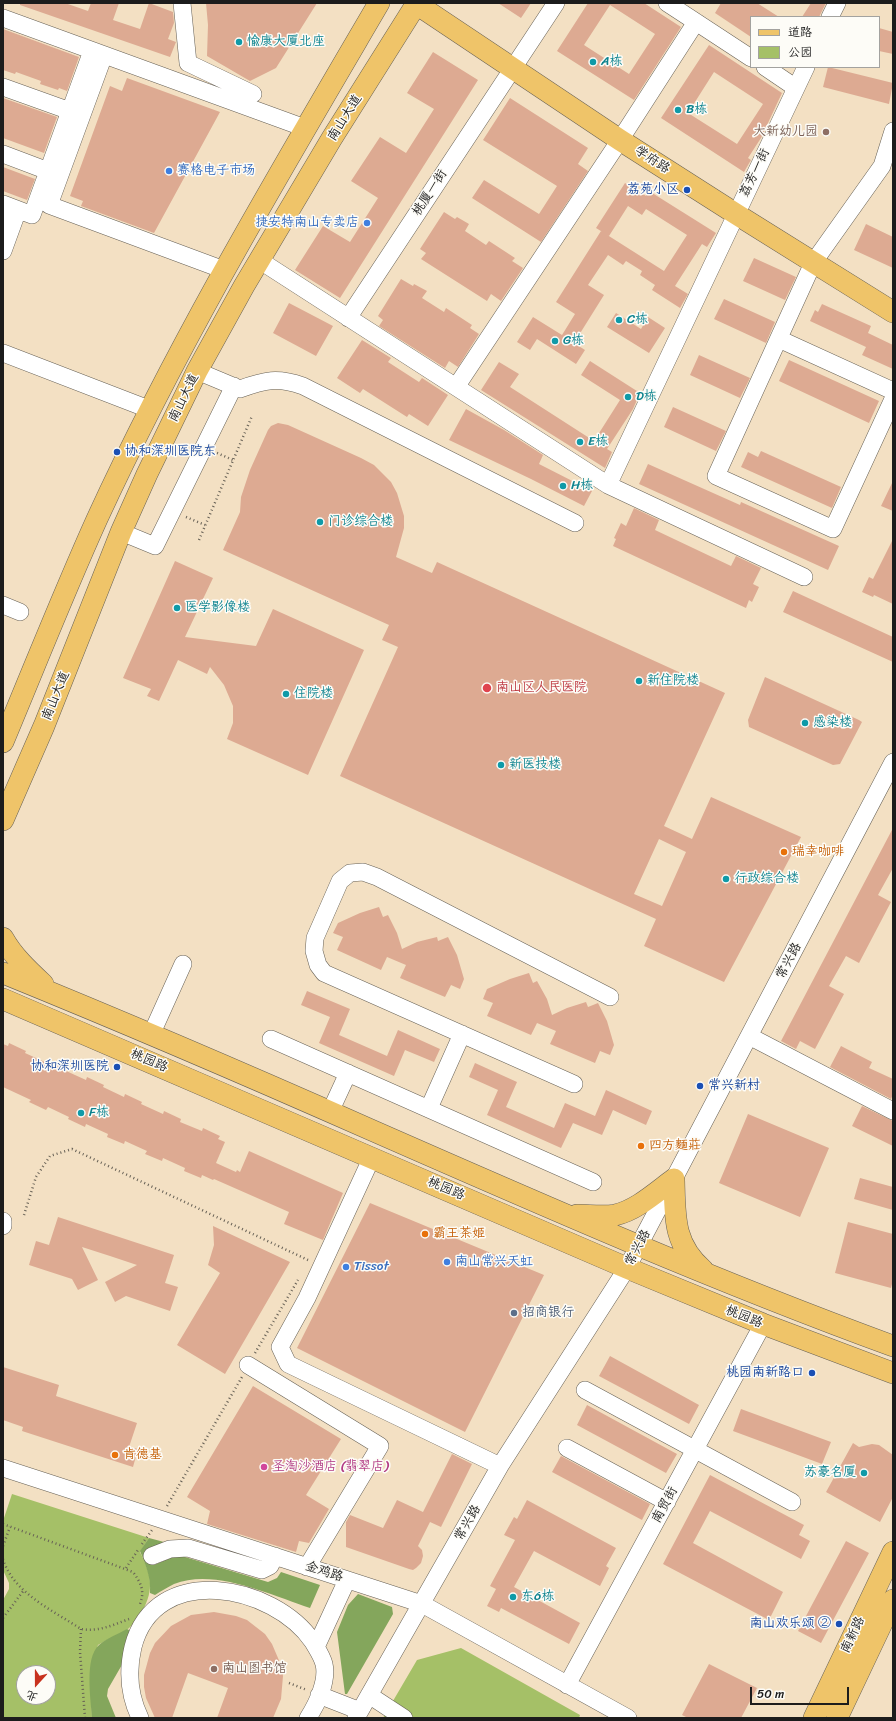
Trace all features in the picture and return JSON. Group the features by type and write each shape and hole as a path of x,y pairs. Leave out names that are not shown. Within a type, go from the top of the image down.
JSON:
{"main road":[{"name":"南山大道","path":"3,742 97,520 151,410 224,270 305,128 379,3"},
{"name":"南山大道","path":"3,820 44,726 121,532 147,474 197,371 259,260 332,138 416,3"},
{"name":"学府路","path":"416,3 620,140 893,312"},
{"path":"3,938 24,967 52,993"},
{"name":"桃园路","path":"3,973 152,1035 638,1246 893,1346"},
{"name":"桃园路","path":"3,999 627,1268 763,1324 892,1372"},
{"path":"565,1215 605,1216 624,1212 674,1179"},
{"path":"674,1179 675,1220 680,1239 696,1264 712,1276"},
{"name":"南新路","path":"814,1718 893,1552"},
{"name":"南新路","path":"841,1717 893,1600"}],"street":[{"path":"182,3 188,63 253,94"},
{"name":"桃厦一街","path":"348,318 556,3"},
{"path":"667,3 750,57"},
{"path":"830,16 837,3"},
{"path":"3,18 305,128"},
{"path":"456,387 620,140 696,22"},
{"path":"3,204 32,215 70,111 98,53"},
{"path":"98,53 49,205 224,270"},
{"path":"766,68 796,88"},
{"name":"荔芳一街","path":"608,486 806,68"},
{"path":"3,87 70,111"},
{"path":"893,132 882,166 813,263 716,476 833,529 893,398"},
{"path":"3,154 48,171"},
{"path":"3,214 15,218 3,251"},
{"path":"259,260 608,486 804,576"},
{"path":"779,339 893,391"},
{"path":"3,355 151,410"},
{"path":"197,371 240,389 262,381 282,381 303,386 575,523"},
{"path":"121,532 155,546 234,386"},
{"path":"3,605 20,612"},
{"name":"常兴路","path":"358,1715 500,1466 627,1268 892,766"},
{"path":"574,1084 324,973 318,965 314,951 315,938 340,881 350,873 363,872 377,877 610,997"},
{"path":"152,1035 183,964"},
{"path":"429,1108 462,1034"},
{"path":"749,1036 893,1111"},
{"path":"271,1039 593,1182"},
{"path":"330,1112 348,1073"},
{"path":"372,1157 317,1259 307,1298 280,1346 288,1364 500,1466"},
{"path":"3,1221 3,1226"},
{"name":"南贸街","path":"568,1685 763,1324"},
{"path":"248,1366 380,1446 307,1567"},
{"path":"585,1390 792,1502"},
{"path":"567,1448 667,1502"},
{"name":"金鸡路","path":"3,1468 422,1604 628,1718"},
{"path":"152,1556 170,1549 188,1548 262,1570 270,1566 275,1556"},
{"path":"316,1647 348,1580"},
{"path":"140,1718 131,1695 129,1680 130,1663 134,1644 141,1625 155,1607 176,1596 204,1590 220,1590 248,1597 281,1613 309,1636 324,1663 325,1669 319,1695 308,1718"},
{"path":"319,1695 358,1715"},
{"path":"369,1695 404,1718"}],"path":[{"path":"199,540 252,416"},
{"path":"173,511 205,525"},
{"path":"24,1215 36,1177 50,1156 72,1149 317,1259"},
{"path":"305,1267 317,1259"},
{"path":"126,1568 159,1519 301,1274"},
{"path":"3,1524 126,1568 133,1572 140,1581 143,1590 139,1606"},
{"path":"3,1546 10,1527"},
{"path":"3,1559 9,1573 24,1590 81,1629 103,1629 130,1618 134,1614"},
{"path":"3,1618 24,1590"},
{"path":"81,1629 80,1652 85,1718"},
{"path":"289,1683 319,1695"}],"green space":[{"path":"12,1494 149,1538 140,1552 149,1575 149,1596 142,1612 128,1629 98,1645 90,1672 92,1718 3,1718 3,1600 9,1589 9,1583 3,1570 3,1521"},
{"path":"149,1538 164,1542 148,1550 154,1565 175,1556 185,1557 268,1582 277,1578 281,1572 320,1585 310,1608 260,1590 225,1581 207,1579 190,1580 174,1584 155,1595 150,1593 149,1577 140,1551"},
{"path":"358,1594 392,1607 393,1614 347,1694 345,1694 337,1632 348,1605"},
{"path":"127,1629 133,1632 123,1663 108,1689 107,1696 116,1718 92,1718 90,1669 94,1651 99,1645 109,1638"},
{"path":"461,1648 580,1715 579,1718 383,1718 417,1660"}],"building":[{"path":"20,3 65,3 88,11 91,3 119,3 113,20 140,29 149,3 173,12 174,23 168,39 176,42 170,57 20,5"},
{"path":"206,3 317,3 276,68 250,81 207,56 208,25"},
{"path":"498,3 531,3 521,18"},
{"name":"A栋","path":"588,3 644,3 681,27 634,100 557,51","holes":["610,5 655,34 629,74 584,45"]},
{"path":"721,3 757,3 777,16 750,16 750,36 715,13"},
{"path":"811,3 826,3 820,16 803,16"},
{"path":"880,28 893,32 893,54 880,51"},
{"path":"3,29 79,57 67,91 59,88 58,90 40,84 41,81 16,72 15,74 3,70"},
{"name":"B栋","path":"709,45 782,93 761,138 748,158 751,160 744,172 661,118","holes":["714,72 763,104 737,144 688,113"]},
{"path":"433,52 478,80 340,298 295,270 323,226 350,242 378,198 351,181 380,137 406,153 434,109 407,93"},
{"path":"828,68 893,83 889,104 823,87"},
{"path":"127,78 220,112 154,233 81,206 83,201 70,196 110,86 122,91"},
{"path":"3,98 57,117 44,153 3,138"},
{"path":"510,98 588,148 578,164 588,171 541,242 472,198 484,180 539,214 557,186 483,140"},
{"path":"3,167 35,179 27,200 3,191"},
{"path":"625,183 646,196 649,191 716,233 707,247 702,244 675,286 688,294 680,308 652,290 655,285 640,275 642,271 626,261 623,265 608,255 588,285 604,295 574,343 585,350 576,364 537,339 530,350 517,342 533,317 562,335 575,314 556,302 601,231 596,228","holes":["628,206 642,215 646,209 687,235 664,271 605,234 609,236"]},
{"path":"444,212 455,219 457,217 469,224 465,231 486,245 489,241 515,258 512,261 523,268 501,301 491,294 487,301 421,259 426,253 420,249"},
{"path":"866,224 893,237 893,268 854,250"},
{"path":"754,258 796,277 785,300 743,281"},
{"path":"401,279 413,286 414,284 427,291 422,298 444,312 446,308 472,325 470,328 479,334 458,367 449,361 445,368 379,326 383,320 378,316"},
{"path":"724,299 775,322 766,343 714,319"},
{"path":"289,303 333,326 316,356 273,333"},
{"path":"822,304 871,326 868,333 893,345 893,369 862,355 866,347 810,321 815,310 818,312"},
{"path":"616,313 641,329 648,317 665,328 649,353 607,327"},
{"path":"362,340 391,358 388,362 419,382 422,378 448,395 428,426 409,414 407,417 363,389 360,393 337,378"},
{"path":"699,355 750,378 740,398 690,375"},
{"path":"789,360 879,401 869,423 779,381"},
{"path":"590,361 640,393 633,409 607,449 612,452 605,468 481,390 499,362 519,374 510,387 594,441 620,400 581,375"},
{"path":"673,407 726,431 716,451 664,427"},
{"path":"466,409 504,430 543,455 539,464 592,491 584,506 449,440"},
{"path":"278,423 288,425 361,458 374,465 391,482 397,493 404,516 404,528 396,557 432,573 437,562 725,693 664,826 692,839 711,797 801,837 724,982 644,946 656,919 340,776 398,647 382,640 389,625 223,550 240,512 241,497 250,470 271,426","holes":["659,839 686,852 662,906 634,894"]},
{"path":"761,451 841,487 832,508 741,467 748,452 758,457"},
{"path":"648,464 740,505 741,502 839,546 828,570 639,484"},
{"path":"893,481 893,511 881,506"},
{"path":"634,508 659,520 655,530 731,566 736,556 761,568 753,584 759,587 752,602 749,600 746,608 613,546 616,539 614,538 621,523 626,526"},
{"path":"893,539 893,604 874,595 873,597 862,592 869,577 873,579"},
{"name":"住院楼","path":"175,561 213,578 185,637 256,646 273,609 364,650 308,775 227,739 233,723 233,706 224,685 210,667 207,674 178,660 159,701 147,696 151,689 123,678"},
{"path":"793,591 893,637 893,662 783,612"},
{"name":"感染楼","path":"765,677 862,722 840,764 833,765 749,727 748,720"},
{"path":"893,828 893,868 878,895 891,902 859,963 846,956 829,986 844,994 815,1049 800,1041 796,1049 781,1041"},
{"path":"379,907 383,917 388,915 397,933 402,949 417,942 437,937 438,941 448,937 457,955 464,979 460,989 451,985 445,997 400,978 406,965 387,957 381,970 337,950 343,937 333,933 338,923 360,913"},
{"path":"529,973 533,983 537,981 547,999 552,1015 586,1002 588,1007 598,1003 607,1021 614,1045 610,1055 600,1051 595,1063 550,1044 556,1031 537,1023 531,1035 487,1016 493,1003 483,999 487,989"},
{"path":"307,991 350,1009 339,1035 387,1056 398,1030 440,1049 434,1062 405,1050 394,1076 319,1043 330,1017 301,1005"},
{"path":"9,1043 26,1051 25,1053 47,1063 48,1060 65,1068 64,1070 86,1080 87,1077 124,1097 125,1094 142,1102 141,1104 163,1114 164,1111 181,1119 180,1122 202,1131 203,1128 220,1136 218,1139 225,1142 216,1163 236,1172 237,1170 240,1172 249,1151 343,1193 323,1240 284,1224 289,1212 214,1179 213,1180 202,1175 201,1178 184,1171 185,1168 163,1158 162,1161 145,1154 147,1151 125,1141 124,1144 107,1137 108,1134 86,1124 85,1127 48,1107 46,1110 29,1102 31,1100 3,1087 3,1044 8,1046"},
{"path":"841,1046 872,1062 869,1068 893,1079 893,1094 891,1099 830,1067"},
{"path":"475,1063 517,1082 506,1107 554,1128 565,1103 595,1116 606,1090 652,1111 646,1125 613,1110 602,1135 573,1123 561,1148 487,1115 498,1090 469,1077"},
{"path":"862,1106 893,1121 893,1146 852,1126"},
{"path":"748,1114 829,1148 800,1217 719,1183"},
{"path":"860,1178 893,1187 893,1210 854,1199"},
{"path":"370,1203 544,1275 465,1432 297,1348"},
{"path":"58,1217 174,1255 165,1283 178,1287 170,1311 126,1296 115,1302 105,1282 137,1265 110,1256 82,1247 98,1280 78,1290 72,1279 29,1265 36,1241 49,1245"},
{"path":"848,1222 893,1234 893,1280 891,1288 835,1273"},
{"path":"213,1226 290,1262 225,1374 177,1345 220,1273 208,1265 214,1245"},
{"path":"610,1356 699,1405 689,1424 599,1376"},
{"path":"3,1367 59,1385 56,1396 137,1423 129,1447 138,1449 133,1467 22,1431 23,1427 3,1420"},
{"name":"圣淘沙酒店 (翡翠店)","path":"253,1386 341,1439 306,1495 329,1509 309,1543 299,1541 296,1552 207,1524 210,1511 187,1497"},
{"path":"587,1405 677,1454 666,1473 577,1425"},
{"path":"741,1409 831,1442 822,1464 733,1431"},
{"name":"苏豪名厦","path":"853,1443 859,1447 872,1444 879,1445 893,1455 893,1497 880,1522 826,1492"},
{"path":"452,1454 472,1464 441,1527 430,1522 418,1546 422,1550 423,1556 421,1563 416,1568 413,1570 409,1569 346,1547 346,1522 350,1515 383,1528 397,1500 423,1512"},
{"path":"561,1456 650,1504 642,1520 552,1472"},
{"path":"710,1475 804,1525 799,1535 810,1541 801,1559 710,1511 693,1543 783,1592 769,1620 663,1564"},
{"path":"527,1500 616,1548 606,1566 609,1568 600,1586 534,1551 514,1587 580,1623 569,1644 501,1608 499,1612 487,1606 496,1589 490,1586 515,1540 504,1535 514,1517 517,1519"},
{"path":"846,1541 869,1553 821,1643 798,1631"},
{"name":"南山图书馆","path":"214,1612 236,1616 247,1620 265,1634 272,1644 281,1665 283,1676 281,1699 273,1718 217,1718 228,1688 188,1673 172,1718 155,1718 146,1698 144,1675 150,1653 155,1643 171,1626 191,1615"},
{"path":"709,1664 757,1688 741,1718 688,1718 682,1715"}],"place":[{"name":"愉康大厦北座","path":"239,42"},
{"name":"A栋","path":"593,62"},
{"name":"B栋","path":"678,110"},
{"name":"大新幼儿园","path":"826,132"},
{"name":"赛格电子市场","path":"169,171"},
{"name":"荔苑小区","path":"687,190"},
{"name":"捷安特南山专卖店","path":"367,223"},
{"name":"C栋","path":"619,320"},
{"name":"G栋","path":"555,341"},
{"name":"D栋","path":"628,397"},
{"name":"E栋","path":"580,442"},
{"name":"协和深圳医院东","path":"117,452"},
{"name":"H栋","path":"563,486"},
{"name":"门诊综合楼","path":"320,522"},
{"name":"医学影像楼","path":"177,608"},
{"name":"新住院楼","path":"639,681"},
{"name":"南山区人民医院","path":"487,688"},
{"name":"住院楼","path":"286,694"},
{"name":"感染楼","path":"805,723"},
{"name":"新医技楼","path":"501,765"},
{"name":"瑞幸咖啡","path":"784,852"},
{"name":"行政综合楼","path":"726,879"},
{"name":"协和深圳医院","path":"117,1067"},
{"name":"常兴新村","path":"700,1086"},
{"name":"F栋","path":"81,1113"},
{"name":"四方麵莊","path":"641,1146"},
{"name":"霸王茶姬","path":"425,1234"},
{"name":"南山常兴天虹","path":"447,1262"},
{"name":"Tissot","path":"346,1267"},
{"name":"招商银行","path":"514,1313"},
{"name":"桃园南新路口","path":"812,1373"},
{"name":"肯德基","path":"115,1455"},
{"name":"圣淘沙酒店 (翡翠店)","path":"264,1467"},
{"name":"苏豪名厦","path":"864,1473"},
{"name":"东6栋","path":"513,1597"},
{"name":"南山欢乐颂 ②","path":"839,1624"},
{"name":"南山图书馆","path":"214,1669"}]}
